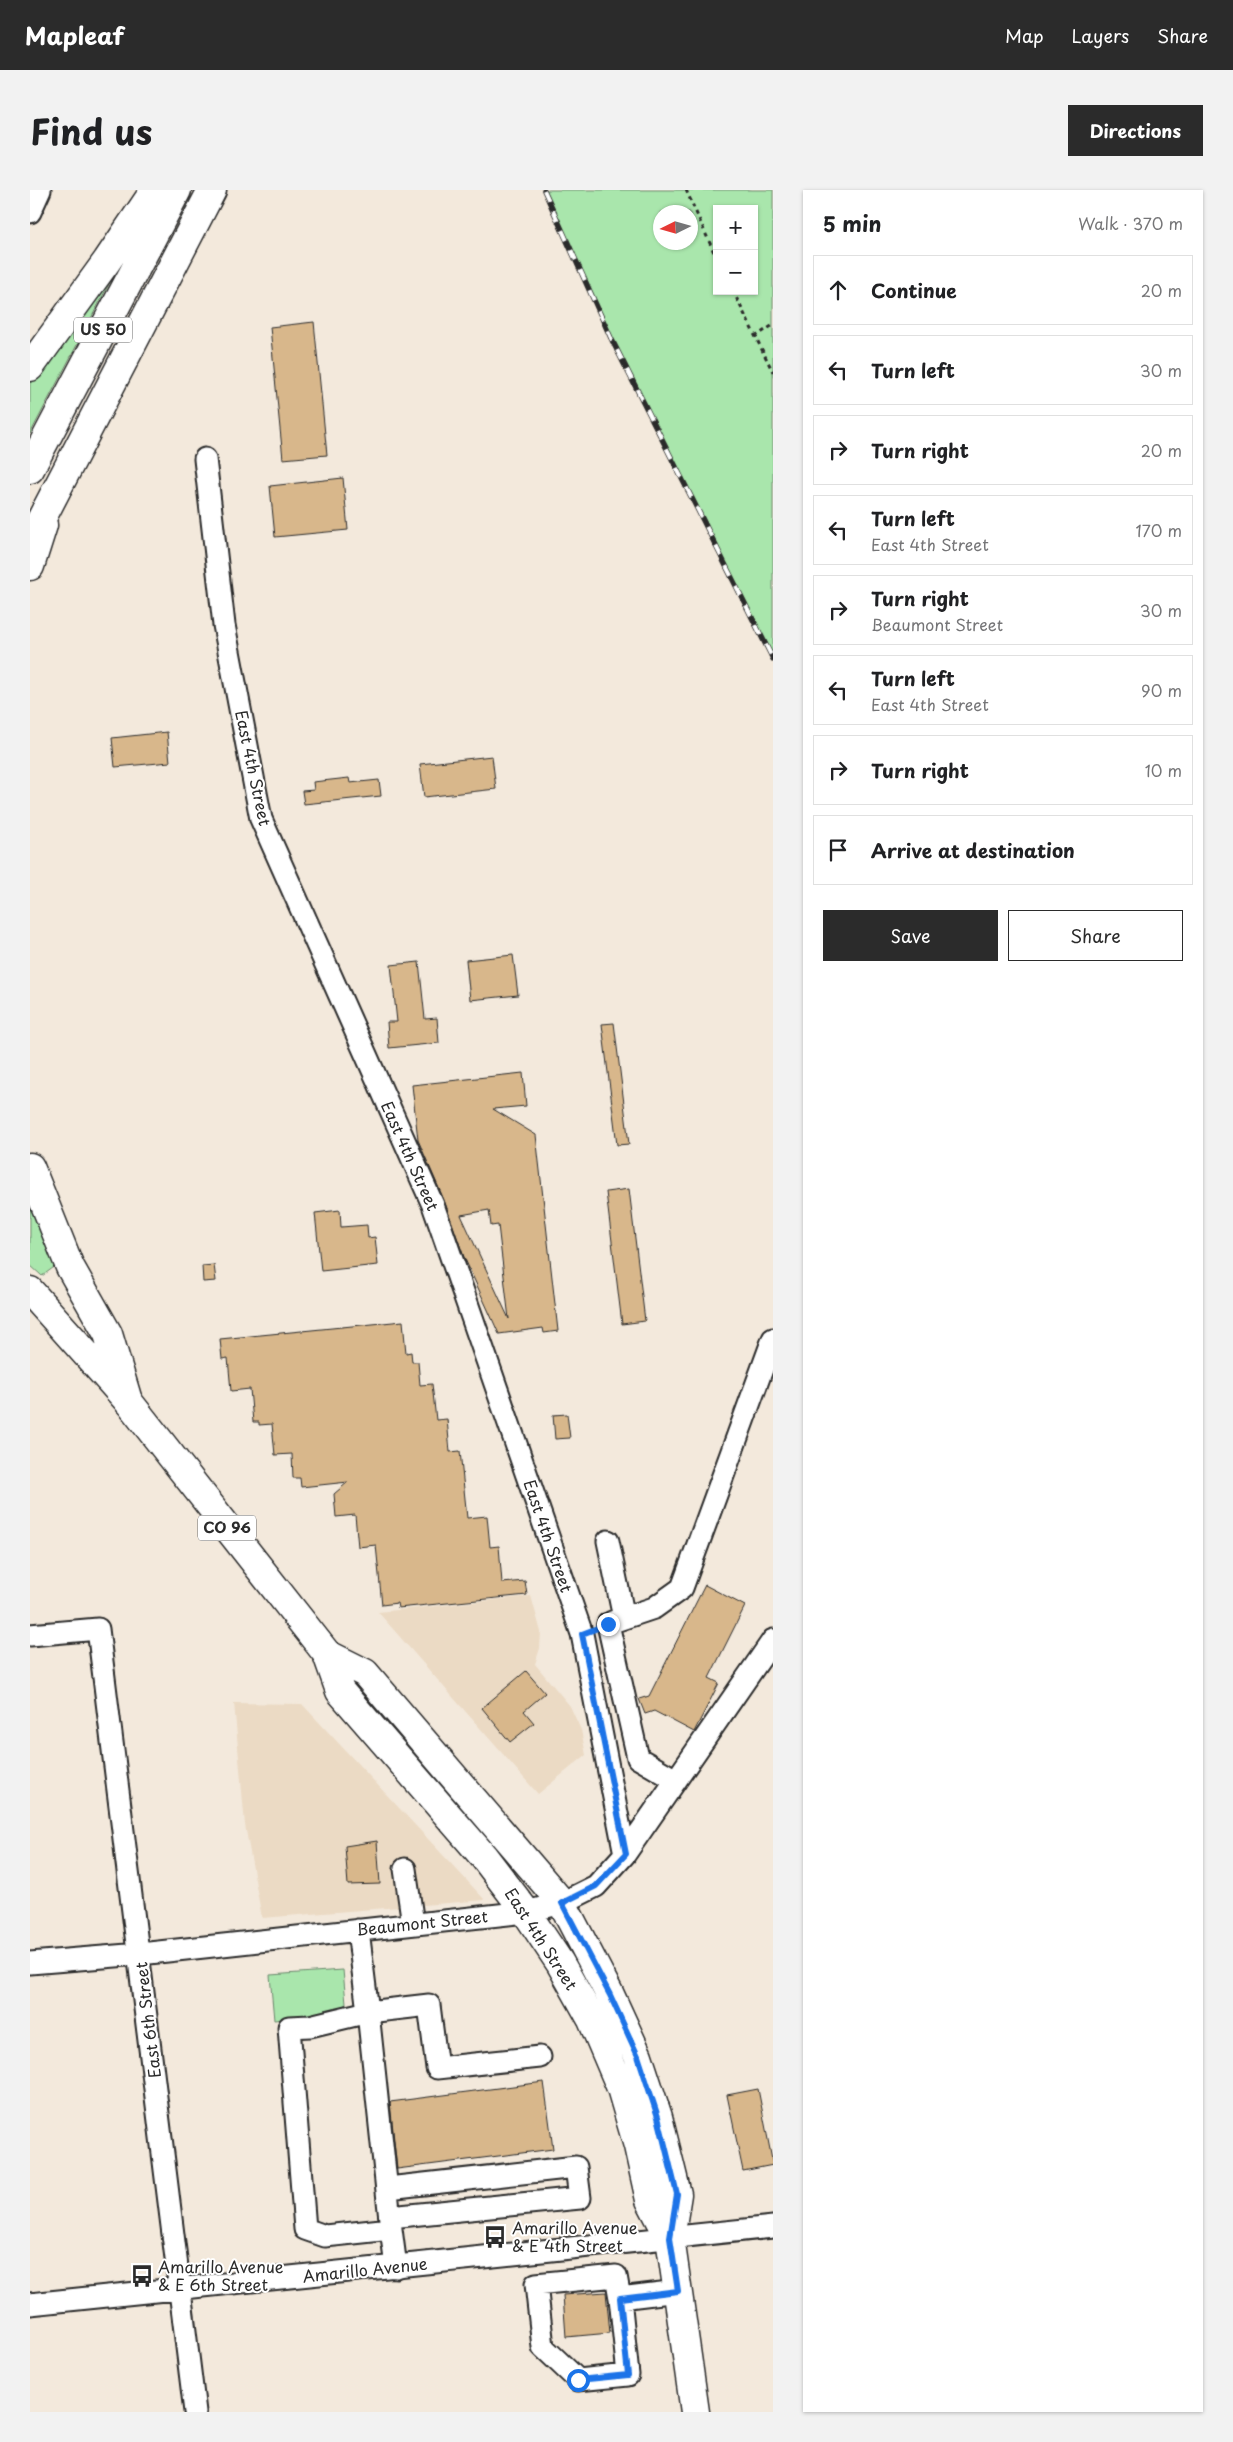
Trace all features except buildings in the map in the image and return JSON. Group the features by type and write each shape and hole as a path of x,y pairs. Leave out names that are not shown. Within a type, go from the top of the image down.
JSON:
{"main road":[{"path":"30,367 97,276 154,190"},
{"name":"US 50","path":"30,470 177,190"},
{"name":"US 50","path":"30,542 212,190"},
{"path":"30,566 48,507"},
{"name":"CO 96","path":"30,1168 70,1267 108,1334 128,1401"},
{"name":"East 4th Street","path":"30,1291 128,1401 326,1654 340,1691 478,1849 526,1912 560,1963 592,2020 621,2088 638,2146 650,2200 670,2238"},
{"name":"East 4th Street","path":"326,1654 364,1672 562,1903 614,2004 638,2056 658,2117 677,2194 670,2238 695,2412"}],"street":[{"path":"30,212 40,190"},
{"name":"East 4th Street","path":"205,459 224,625 262,819 433,1205 582,1634 626,1854"},
{"path":"582,1634 654,1608 682,1588 773,1339"},
{"path":"608,1541 625,1703 638,1758"},
{"name":"East 6th Street","path":"30,1636 98,1629 140,1954 195,2412"},
{"name":"Beaumont Street","path":"30,1964 140,1954 526,1912 562,1903 596,1886 626,1854 773,1640"},
{"path":"597,1710 625,1703"},
{"path":"608,1764 638,1758 676,1780"},
{"path":"405,1869 413,1924"},
{"path":"358,1930 396,2267"},
{"path":"388,2188 576,2167 580,2198 391,2223 326,2236 305,2229 289,2027 310,2026 368,2012 430,2005 437,2068 540,2057"},
{"name":"Amarillo Avenue","path":"30,2304 773,2227"},
{"path":"616,2276 620,2298 628,2375 578,2380 543,2347 536,2284 616,2276"},
{"path":"620,2298 678,2291"}],"path":[{"path":"686,190 713,250"},
{"path":"735,295 773,372"},
{"path":"755,336 773,325"}],"shaded area":[{"path":"531,1596 541,1632 540,1648 535,1664 570,1706 581,1730 586,1755 538,1794 378,1612"},
{"path":"234,1703 302,1704 485,1900 262,1918 245,1825"}],"green space":[{"path":"544,190 773,190 773,659 611,338"},
{"path":"118,267 30,434 30,383"},
{"path":"30,1193 61,1262 42,1276 30,1265"},
{"path":"343,1970 347,2014 274,2020 270,1975"}],"railway":[{"path":"544,190 611,338 773,659"}],"place":[{"name":"Amarillo Avenue & E 4th Street","path":"495,2237"},
{"name":"Amarillo Avenue & E 6th Street","path":"142,2276"}],"route":[{"path":"578,2380 628,2375 620,2298 678,2291 670,2238 677,2194 658,2117 638,2056 610,1995 562,1903 596,1886 626,1854 582,1634 608,1624"}]}
